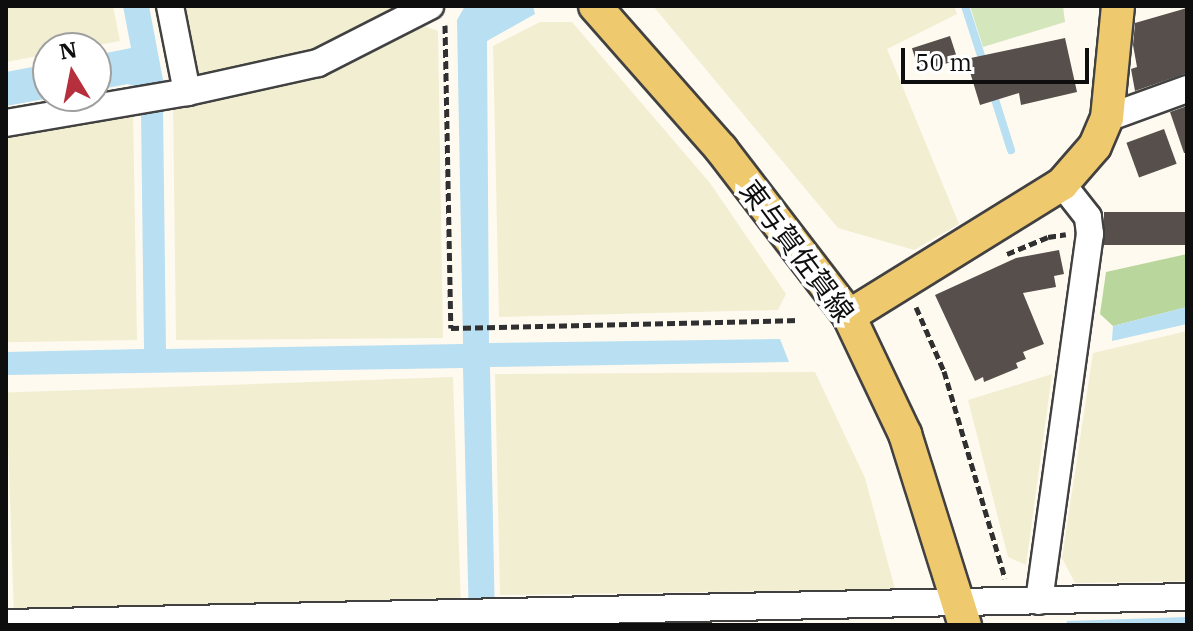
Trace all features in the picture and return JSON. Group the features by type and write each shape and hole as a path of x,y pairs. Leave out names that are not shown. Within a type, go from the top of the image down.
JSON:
{"main road":[{"name":"東与賀佐賀線","path":"595,6 721,149 849,316 905,434 963,614"},
{"path":"849,316 1062,184 1095,146 1107,118 1118,6"}],"street":[{"path":"170,6 187,92"},
{"path":"6,123 187,92 318,63 437,11"},
{"path":"1107,118 1187,89"},
{"path":"1039,601 1090,234 1088,217 1062,184"},
{"path":"6,623 500,611 963,614 1039,601 1187,597"}],"path":[{"path":"437,11 451,328 799,320"},
{"path":"994,259 1048,237 1090,234"},
{"path":"915,304 944,371 1004,577 1039,601"}],"shaded area":[{"path":"6,6 113,6 120,41 112,42 112,32 32,32 32,57 6,62"},
{"path":"177,6 408,6 331,49 190,80"},
{"path":"653,6 954,6 957,14 887,49 959,224 914,250 838,228"},
{"path":"540,22 572,22 710,183 786,294 778,310 499,317 493,46"},
{"path":"419,24 438,31 443,338 176,340 173,104 345,66"},
{"path":"133,112 137,340 8,342 6,114"},
{"path":"1187,331 1187,581 1075,583 1062,558 1093,353"},
{"path":"815,372 865,478 895,589 500,595 495,374"},
{"path":"1052,374 1026,565 1008,557 968,400"},
{"path":"453,377 461,598 14,613 6,393"}],"green space":[{"path":"970,6 1063,6 1065,22 983,47"},
{"path":"1187,254 1187,307 1113,326 1100,314 1106,272"}],"water":[{"path":"123,6 149,6 164,85 112,87 112,52 131,48"},
{"path":"465,6 533,6 535,14 487,41 489,343 780,339 789,362 490,367 495,625 469,625 463,368 6,375 6,352 144,349 141,112 163,108 166,349 463,344 457,20"},
{"path":"32,67 32,101 6,106 6,72"},
{"path":"1187,307 1187,324 1112,341 1113,326"},
{"path":"1187,617 1187,625 1066,625 1067,621"}],"building":[{"path":"1187,8 1187,73 1135,91 1131,69 1137,67 1133,45 1135,23"},
{"path":"950,36 958,60 920,72 912,48"},
{"path":"1065,38 1077,92 1021,105 1019,93 980,105 966,59"},
{"path":"1187,106 1187,153 1184,153 1170,112"},
{"path":"1164,129 1177,164 1139,177 1126,143"},
{"path":"1104,212 1187,212 1187,245 1104,245"},
{"path":"1059,250 1064,274 1054,276 1056,287 1023,293 1044,344 1023,352 1026,359 1016,363 1018,368 984,382 983,377 975,381 935,295 1016,258"}],"waterway":[{"path":"965,6 984,65"},
{"path":"993,93 1011,150"}]}
